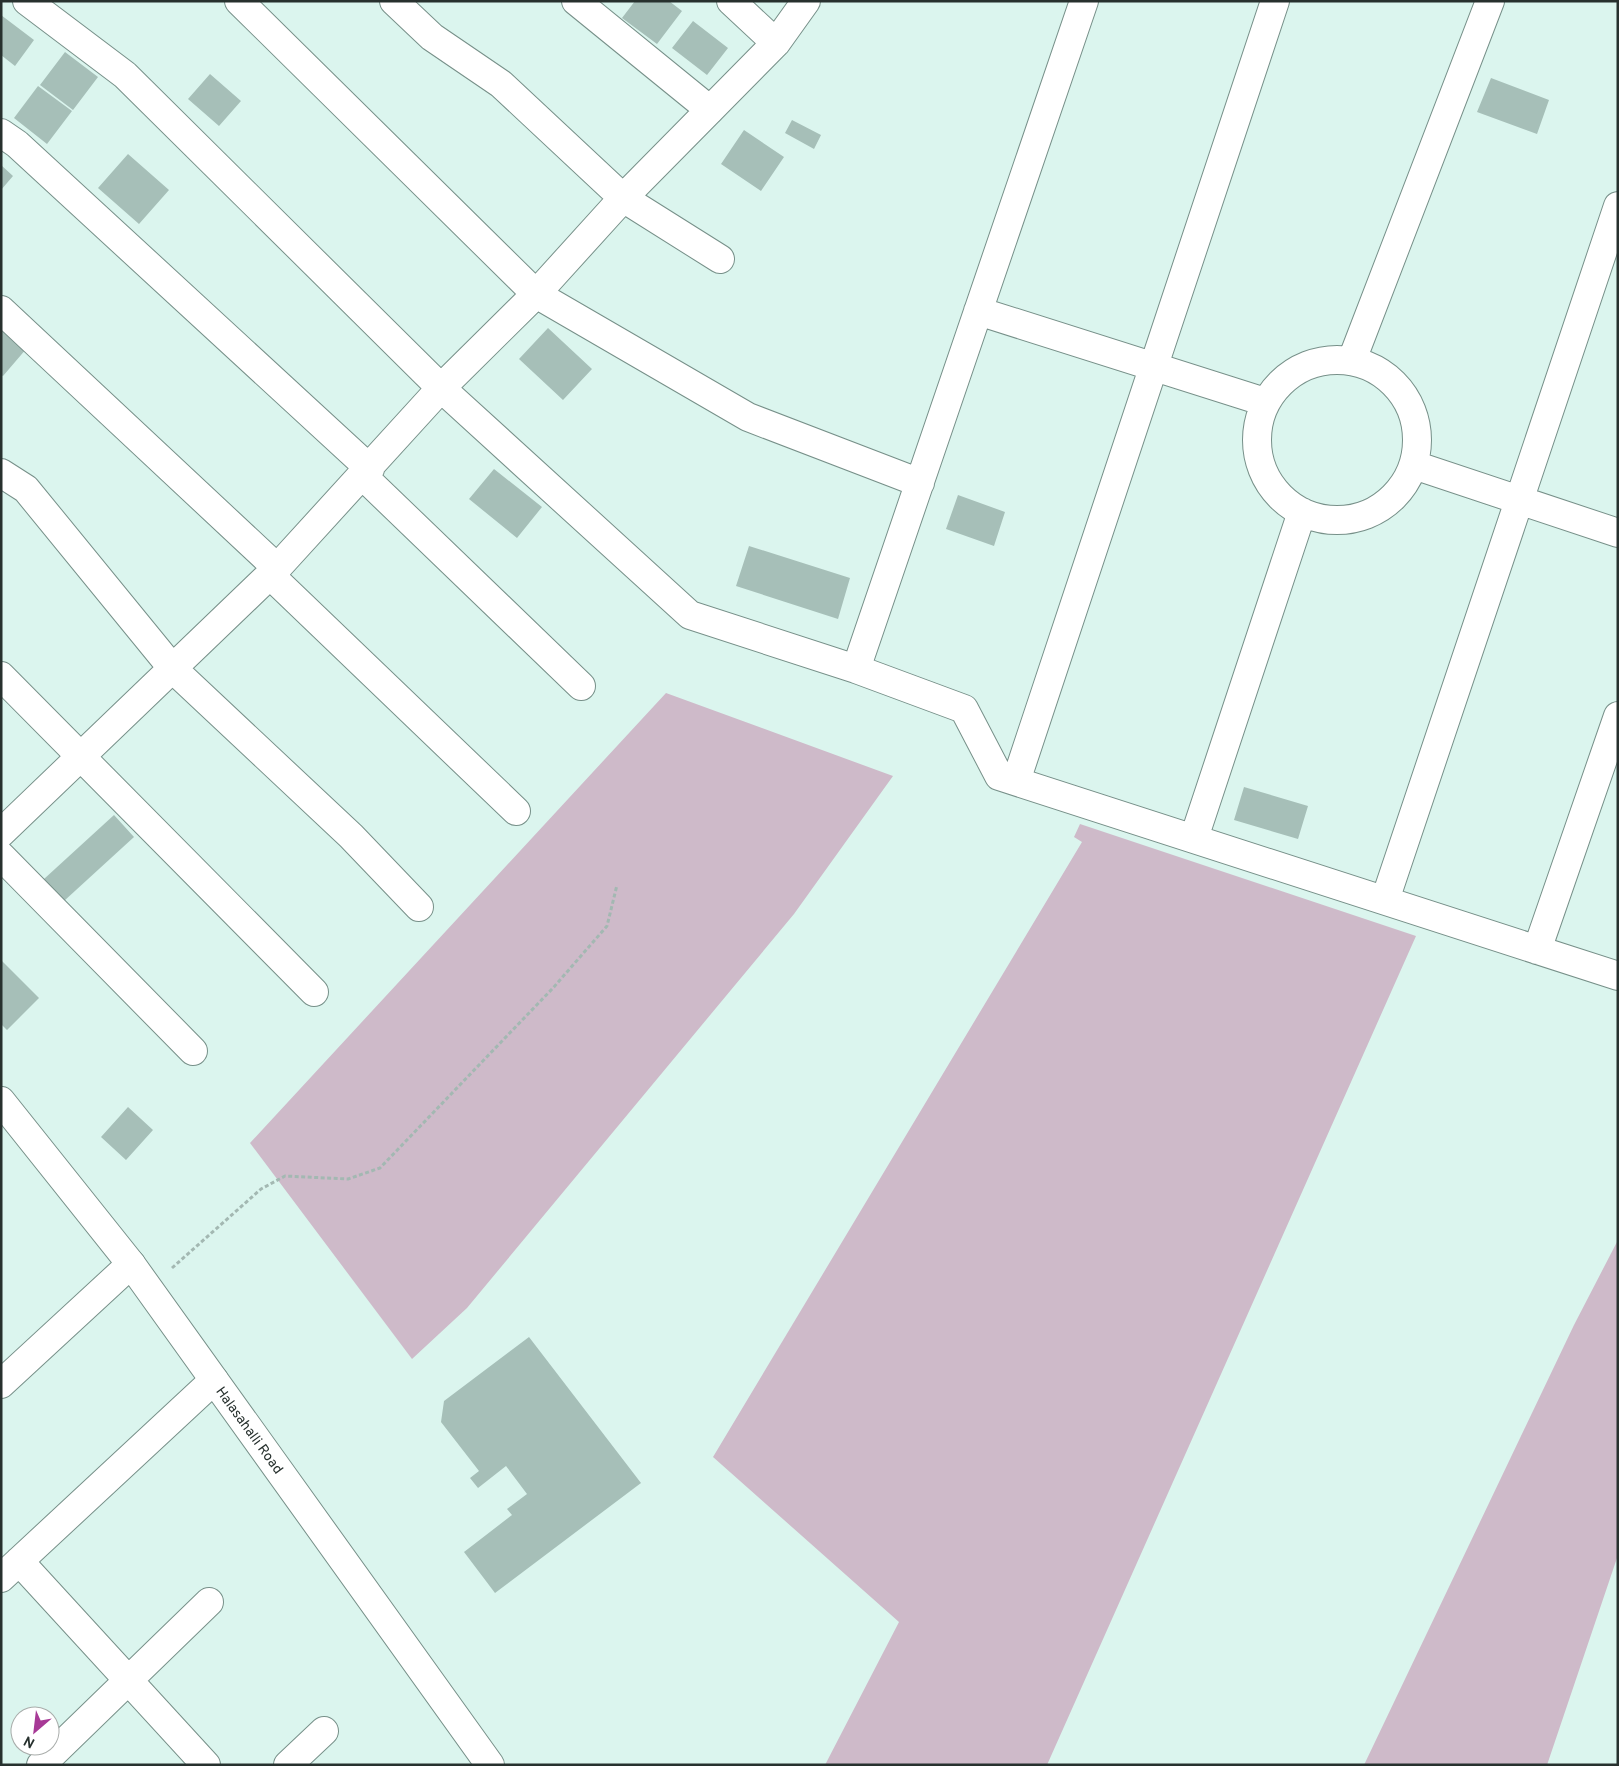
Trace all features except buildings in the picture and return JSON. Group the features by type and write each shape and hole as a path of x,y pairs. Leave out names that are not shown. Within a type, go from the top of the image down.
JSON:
{"street":[{"path":"27,1 125,75 441,388 690,615 856,669 964,709 999,776 1618,976"},
{"path":"239,1 536,294 748,417 920,484"},
{"path":"394,1 432,37 501,84 623,198 720,259"},
{"path":"576,1 710,110"},
{"path":"731,1 776,43"},
{"path":"1,833 274,572 367,472 441,388 536,294 623,198 776,43 806,1"},
{"path":"856,669 1084,1"},
{"path":"1016,780 1275,1"},
{"path":"1352,360 1490,1"},
{"path":"1,133 17,144 367,472 581,686"},
{"path":"1385,900 1618,206"},
{"path":"1,310 274,572 516,811"},
{"path":"978,311 1265,402"},
{"path":"1327,359 1352,360 1377,370 1398,387 1412,410 1418,438 1414,465 1401,489 1381,508 1356,518 1328,520 1302,512 1281,498 1265,477 1262,469 1257,452 1256,427 1265,402 1280,381 1302,367 1327,359"},
{"path":"1414,465 1618,533"},
{"path":"1,473 26,489 173,669 351,836 420,907"},
{"path":"1194,838 1302,512"},
{"path":"1,676 314,992"},
{"path":"1537,950 1618,716"},
{"path":"1,856 193,1051"},
{"name":"Halasahalli Road","path":"1,1101 131,1264 490,1765"},
{"path":"1,1384 131,1264"},
{"path":"206,1765 129,1680 10,1570 214,1380"},
{"path":"42,1765 209,1602"},
{"path":"288,1765 324,1731"}],"path":[{"path":"148,1288 261,1189 285,1176 348,1179 380,1168 553,988 608,926 617,885"}],"shaded area":[{"path":"666,693 893,776 794,914 467,1308 412,1359 250,1143"},
{"path":"1080,824 1416,936 1047,1765 825,1765 899,1622 713,1457 1082,842 1074,837"},
{"path":"1618,1240 1618,1555 1547,1765 1364,1765 1574,1325"}]}
